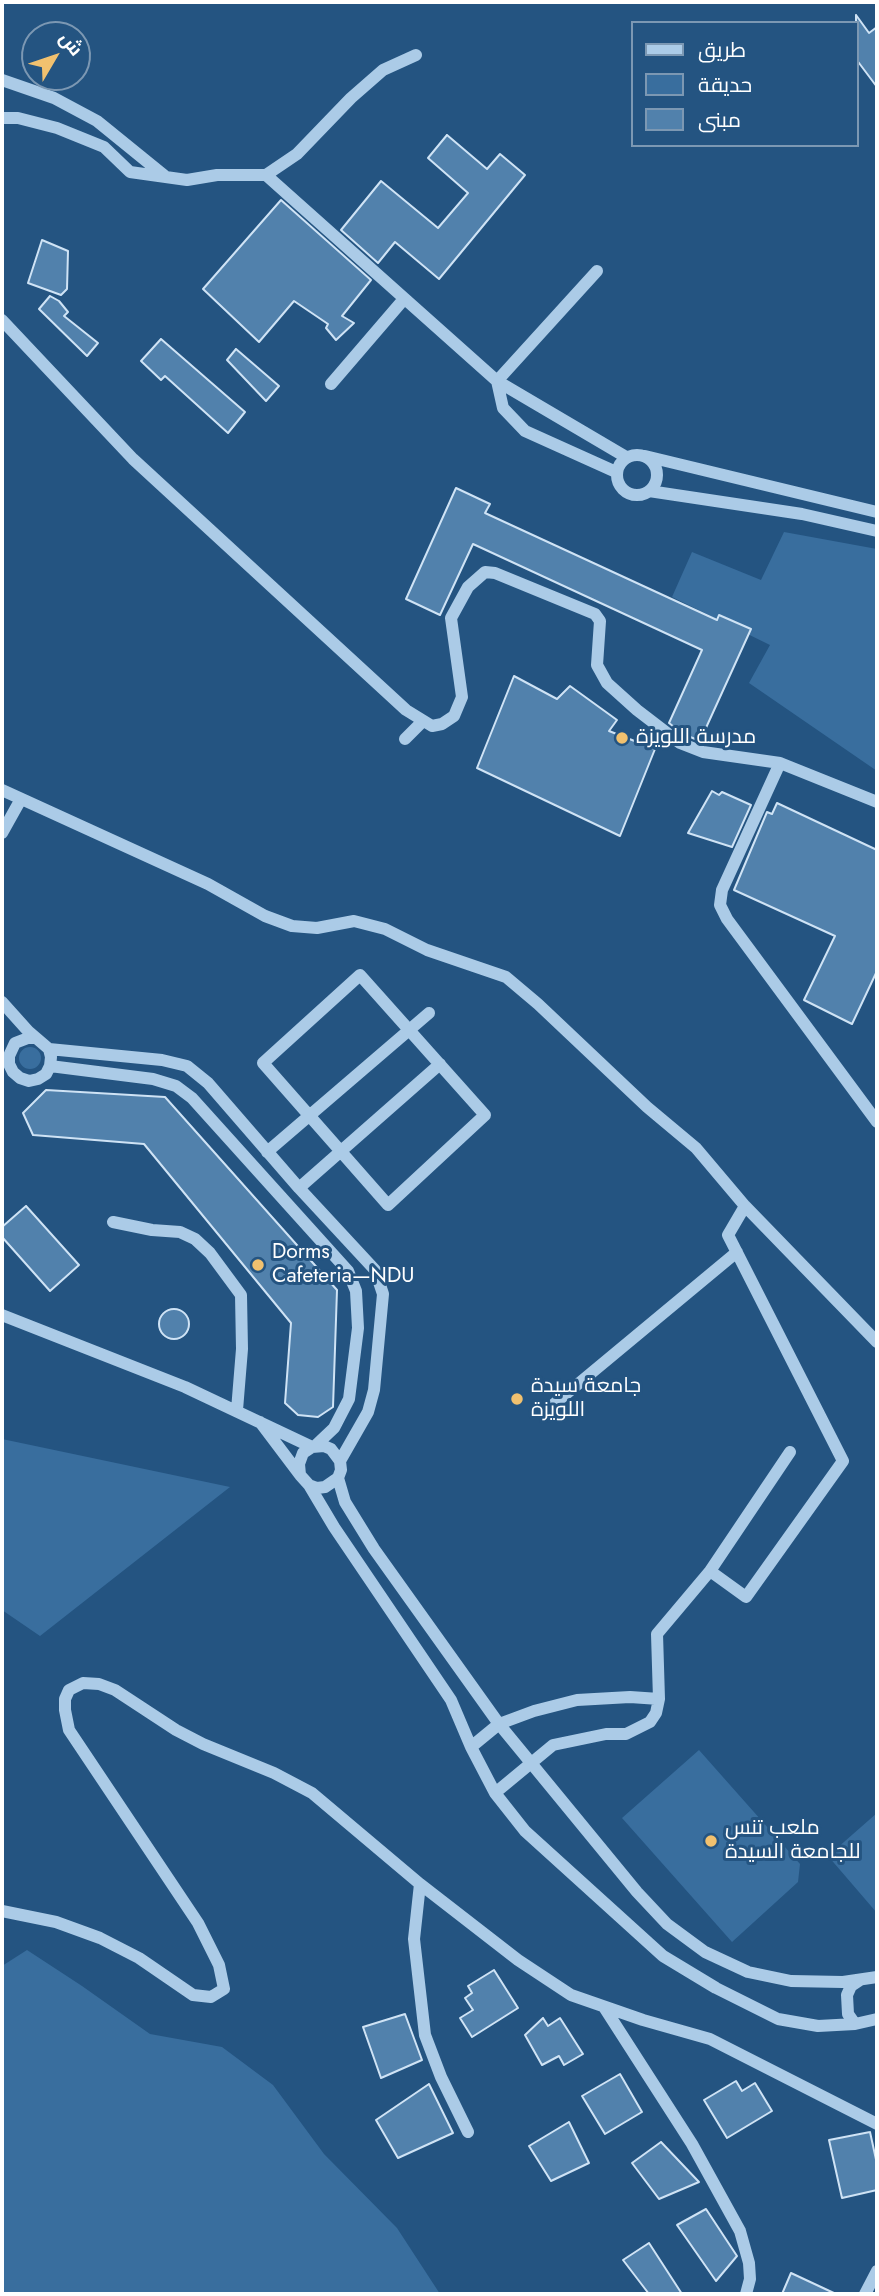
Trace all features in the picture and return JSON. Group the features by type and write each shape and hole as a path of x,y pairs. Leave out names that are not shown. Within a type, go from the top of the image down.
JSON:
{"street":[{"path":"2,118 18,118 57,128 104,147 130,172 187,180 218,175 266,175 298,154 351,99 383,71 416,55"},
{"path":"2,80 54,98 97,121 166,177"},
{"path":"266,175 497,382 626,457"},
{"path":"497,382 597,271"},
{"path":"331,384 404,299"},
{"path":"2,320 133,459 406,710 432,726 442,724 454,716 462,697 451,618 468,587 478,576 485,572 495,573 595,614 600,621 597,665 607,683 680,743 703,752 780,763 877,802"},
{"path":"497,382 503,408 524,431 616,472"},
{"path":"645,456 653,462 657,472 656,483 641,495 631,495 622,490 617,482 616,472 619,463 635,454 645,456 877,512"},
{"path":"649,491 802,514 877,531"},
{"path":"405,739 424,721"},
{"path":"780,763 722,890 720,905 735,930 877,1122"},
{"path":"2,790 208,884 265,916 292,926 317,928 354,921 385,929 427,950 506,977 695,1148 745,1206 877,1342"},
{"path":"2,832 21,799"},
{"path":"360,975 440,1064 485,1115 388,1205 263,1063 360,975"},
{"path":"2,1002 49,1049 162,1060 187,1066 208,1083 375,1270 383,1294 374,1390 368,1412 340,1461 338,1478 345,1502 374,1549 499,1724 637,1892 667,1924 705,1952 748,1972 791,1982 877,1977"},
{"path":"267,1152 429,1013"},
{"path":"36,1038 15,1043 5,1059 20,1078 29,1081 46,1074 50,1066 49,1049"},
{"path":"299,1188 440,1064"},
{"path":"50,1066 153,1079 176,1086 192,1098 348,1271 356,1291 358,1328 349,1399 334,1428 303,1453 299,1464 305,1480 317,1488 326,1487 338,1478"},
{"path":"710,1571 746,1597 843,1461 728,1235 745,1206"},
{"path":"113,1222 152,1230 180,1232 195,1239 210,1253 241,1295 242,1349 237,1410"},
{"path":"554,1404 737,1252"},
{"path":"2,1315 185,1387 314,1446 331,1448 340,1461"},
{"path":"258,1419 305,1480 451,1700 495,1793 525,1830 663,1956 716,1988 778,2019 818,2026 855,2024 877,2019"},
{"path":"495,1793 553,1745 606,1734 626,1734 649,1722 656,1713 659,1699 657,1634 710,1571 790,1452"},
{"path":"2,1911 56,1922 100,1938 139,1958 192,1995 211,1997 224,1989 219,1965 198,1923 69,1730 65,1719 65,1699 69,1690 83,1683 99,1684 115,1690 176,1730 203,1744 295,1783 312,1793 419,1884 528,1967 571,1995 710,2039 877,2124"},
{"path":"471,1747 499,1724 576,1700 630,1697 659,1699"},
{"path":"419,1884 414,1940 425,2035 441,2077 468,2132"},
{"path":"855,2024 848,2014 847,1995 851,1986 860,1980"},
{"path":"604,2007 692,2144 740,2231 750,2263 746,2294"},
{"path":"865,2294 877,2271"}],"green space":[{"path":"784,532 877,549 877,771 749,683 770,645 672,597 692,552 761,580"},
{"path":"30,1047 40,1054 41,1058 34,1068 30,1069 20,1062 19,1058 26,1048"},
{"path":"2,1439 230,1487 40,1636 2,1610"},
{"name":"ملعب تنس للجامعة السيدة","path":"699,1750 800,1864 798,1882 732,1942 622,1818"},
{"path":"877,1813 877,1913 828,1856"},
{"path":"27,1950 150,2034 222,2047 273,2085 324,2154 397,2228 440,2294 2,2294 2,1966"}],"building":[{"path":"856,15 869,33 877,27 877,87 858,62"},
{"path":"447,135 487,169 500,154 525,175 439,279 395,242 378,263 341,230 381,181 438,228 468,193 428,158"},
{"path":"281,200 371,280 342,316 354,323 336,340 326,328 328,324 294,301 259,342 203,289"},
{"path":"42,240 68,251 67,289 61,295 28,283"},
{"path":"50,296 59,301 68,312 64,316 98,343 87,356 39,309"},
{"path":"161,339 245,412 228,433 165,376 161,380 141,361"},
{"path":"236,349 279,386 266,401 227,360"},
{"path":"456,488 490,504 485,513 717,620 719,615 751,629 700,741 683,734 669,723 702,650 473,544 440,615 406,599"},
{"path":"514,676 557,699 570,686 617,720 609,731 655,749 620,836 477,768"},
{"path":"712,791 719,795 722,792 751,805 732,847 688,833"},
{"path":"777,803 877,850 877,971 852,1024 804,1000 835,936 734,890 767,812 772,814"},
{"path":"46,1090 165,1097 337,1290 333,1407 318,1417 298,1415 285,1403 291,1323 144,1144 33,1135 23,1113"},
{"path":"26,1206 79,1265 50,1291 2,1237 2,1227"},
{"path":"174,1309 180,1310 188,1318 188,1330 180,1338 174,1339 168,1338 160,1330 159,1324 160,1318 168,1310"},
{"path":"494,1970 518,2008 472,2037 460,2018 473,2010 465,1998 472,1993 468,1986"},
{"path":"405,2014 422,2060 381,2078 363,2027"},
{"path":"543,2018 548,2026 560,2018 583,2054 564,2065 559,2056 542,2065 525,2035"},
{"path":"620,2074 642,2112 605,2134 582,2096"},
{"path":"736,2081 742,2091 755,2083 772,2111 727,2138 704,2100"},
{"path":"429,2084 453,2133 398,2158 376,2120"},
{"path":"569,2122 589,2163 551,2181 529,2146"},
{"path":"870,2132 877,2164 877,2190 842,2198 829,2140"},
{"path":"661,2142 699,2182 659,2199 632,2163"},
{"path":"706,2209 737,2256 716,2281 677,2225"},
{"path":"649,2243 682,2294 649,2294 623,2260"},
{"path":"791,2273 836,2294 782,2294"}],"place":[{"name":"مدرسة اللويزة","path":"622,738"},
{"name":"Dorms Cafeteria—NDU","path":"258,1265"},
{"name":"جامعة سيدة اللويزة","path":"517,1399"},
{"name":"ملعب تنس للجامعة السيدة","path":"711,1841"}]}
